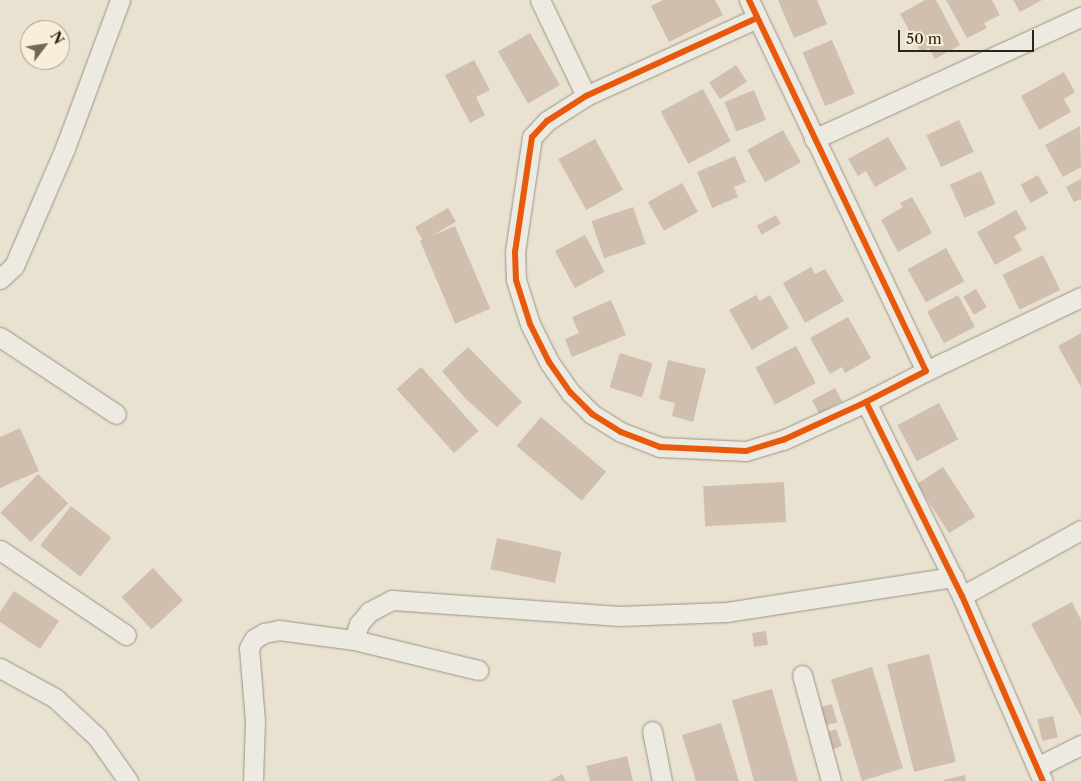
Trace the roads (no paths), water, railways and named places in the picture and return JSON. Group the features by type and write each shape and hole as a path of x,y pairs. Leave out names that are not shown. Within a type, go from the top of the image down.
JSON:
{"street":[{"path":"0,279 14,266 22,248 65,148 120,0"},
{"path":"540,0 586,96"},
{"path":"749,0 926,371"},
{"path":"814,139 1081,17"},
{"path":"757,18 586,96 547,121 532,137 515,252 516,280 530,324 549,362 571,394 592,414 621,432 660,447 746,451 783,440 866,402 926,371 1081,297"},
{"path":"0,337 116,414"},
{"path":"866,402 962,596 1040,774 1081,745"},
{"path":"962,596 1081,530"},
{"path":"0,550 126,635"},
{"path":"354,640 359,624 369,612 392,600 619,616 727,612 953,577"},
{"path":"253,781 255,721 249,648 254,639 279,630 354,640 478,670"},
{"path":"0,668 54,698 97,737 128,781"},
{"path":"802,675 832,781"},
{"path":"652,731 662,781"}]}
